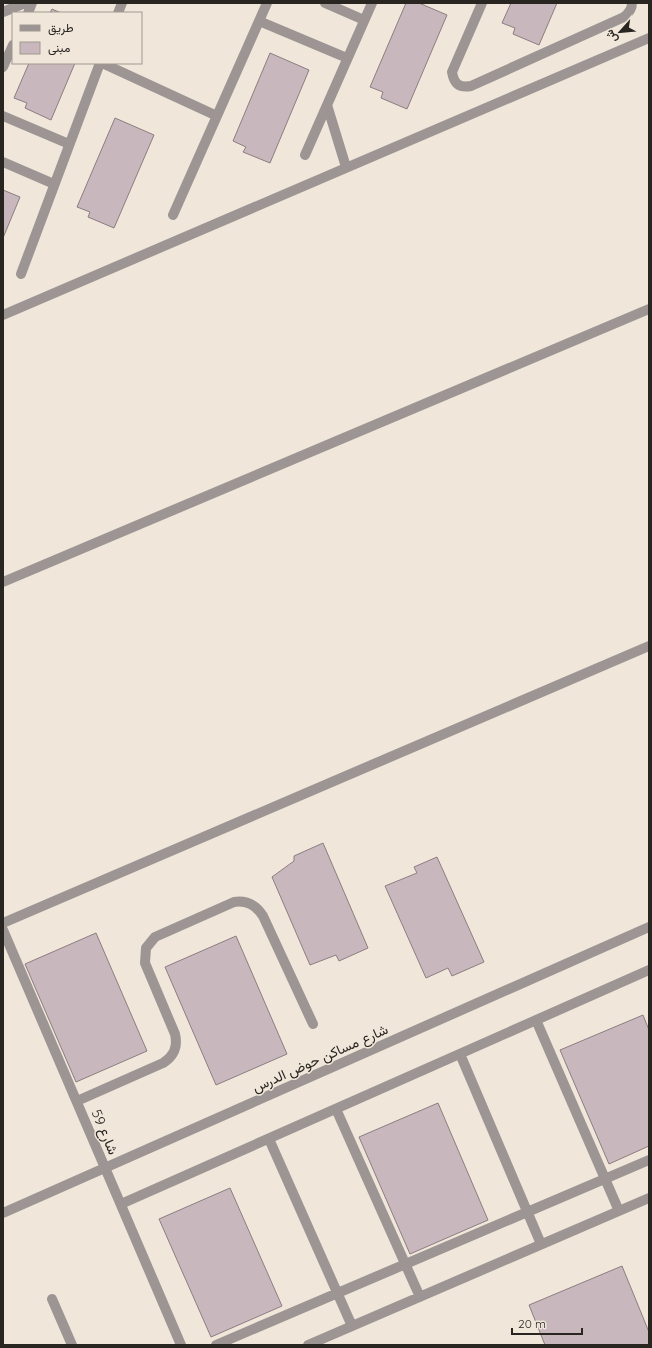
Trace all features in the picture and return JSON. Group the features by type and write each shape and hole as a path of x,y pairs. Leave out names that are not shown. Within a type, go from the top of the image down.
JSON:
{"street":[{"path":"3,12 25,3"},
{"path":"173,215 267,3"},
{"path":"325,3 364,20"},
{"path":"305,155 372,3"},
{"path":"482,3 452,72 453,79 458,85 464,87 624,17 631,9 632,3"},
{"path":"259,21 347,58"},
{"path":"3,315 649,38"},
{"path":"3,67 12,47"},
{"path":"21,274 101,64"},
{"path":"103,64 217,116"},
{"path":"327,104 346,168"},
{"path":"3,116 69,144"},
{"path":"3,162 54,184"},
{"path":"3,582 649,309"},
{"path":"3,924 649,646"},
{"path":"76,1101 163,1063 170,1058 177,1042 145,963 144,956 146,948 155,937 234,902 248,902 259,910 263,916 313,1024"},
{"name":"شارع مساكن حوض الدرس","path":"3,1213 649,928"},
{"name":"شارع 59","path":"3,930 181,1345"},
{"path":"121,1204 649,970"},
{"path":"536,1020 619,1211"},
{"path":"460,1054 541,1244"},
{"path":"336,1109 420,1297"},
{"path":"269,1139 352,1326"},
{"path":"216,1345 649,1160"},
{"path":"308,1345 649,1198"},
{"path":"52,1299 72,1345"}],"building":[{"path":"406,3 419,3 447,15 407,109 381,98 383,92 370,87"},
{"path":"511,3 557,3 539,45 513,34 515,28 502,23"},
{"path":"52,9 59,12 50,12"},
{"path":"270,53 309,70 270,163 243,152 246,147 233,141"},
{"path":"29,64 75,64 51,120 25,108 27,103 14,98"},
{"path":"115,118 154,135 114,228 88,217 90,212 77,207"},
{"path":"3,190 20,197 3,238"},
{"path":"323,843 368,948 339,961 336,955 310,965 272,877 294,861 294,856"},
{"path":"437,857 484,962 452,976 448,968 426,978 385,886 417,873 414,867"},
{"path":"96,933 147,1051 76,1082 25,964"},
{"path":"236,936 287,1054 216,1085 165,967"},
{"path":"643,1015 649,1030 649,1146 609,1164 560,1050"},
{"path":"438,1103 488,1220 410,1254 359,1137"},
{"path":"230,1188 282,1306 211,1337 159,1219"},
{"path":"622,1266 649,1332 649,1345 545,1345 529,1305"}]}
